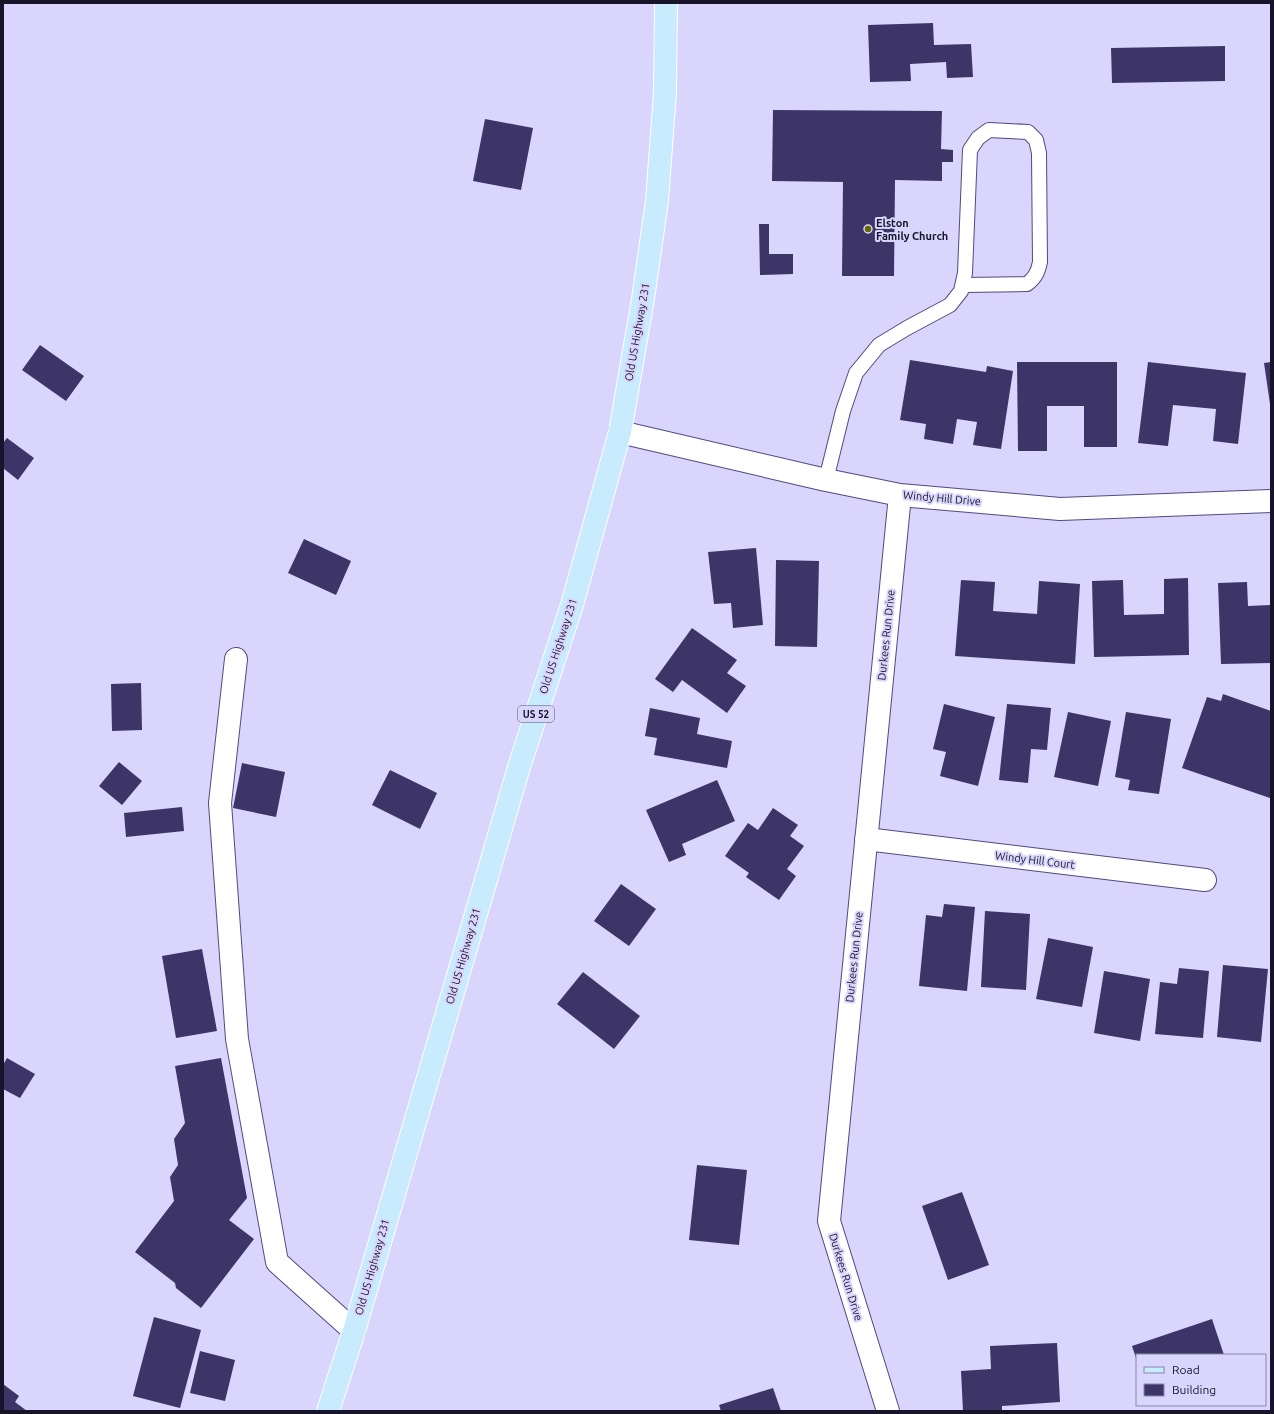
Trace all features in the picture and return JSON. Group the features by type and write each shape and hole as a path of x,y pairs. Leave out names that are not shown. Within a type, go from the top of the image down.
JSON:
{"main road":[{"name":"Old US Highway 231","path":"328,1411 354,1331 519,766 572,605 620,432 643,299 657,201 665,92 666,3"}],"street":[{"name":"Windy Hill Drive","path":"620,432 826,480 900,495 1060,509 1271,501"},
{"name":"Durkees Run Drive","path":"888,1411 828,1221 900,495"},
{"path":"236,659 220,803 238,1047 277,1262 354,1331"},
{"name":"Windy Hill Court","path":"866,839 1205,880"}],"lane":[{"path":"826,480 843,411 856,373 879,345 950,305 961,291 963,285 970,150 978,138 989,130 1028,132 1036,140 1038,154 1040,262 1037,273 1027,284 963,285"}],"building":[{"path":"933,23 934,45 971,44 973,77 947,78 946,62 910,64 911,81 870,82 868,25"},
{"path":"1225,46 1225,81 1112,83 1111,48"},
{"name":"Elston Family Church","path":"773,110 942,111 941,149 953,150 953,162 942,162 942,181 895,180 894,276 842,276 843,182 772,181"},
{"path":"485,119 533,128 521,190 473,181"},
{"path":"759,224 769,224 769,254 793,254 793,274 760,275"},
{"path":"40,345 84,376 66,401 22,370"},
{"path":"910,360 986,372 987,366 1013,371 1001,449 973,445 977,422 957,419 953,444 924,439 926,424 900,420"},
{"path":"1017,362 1117,362 1117,447 1084,447 1084,406 1047,406 1047,451 1018,451"},
{"path":"1148,362 1246,373 1238,444 1213,441 1216,409 1173,405 1168,446 1138,443"},
{"path":"1271,362 1271,404 1270,404 1264,363"},
{"path":"7,438 34,458 18,480 3,468 3,443"},
{"path":"304,539 351,561 336,595 288,573"},
{"path":"756,548 763,625 733,628 731,603 714,604 708,552"},
{"path":"776,560 819,561 817,647 775,646"},
{"path":"1188,578 1189,655 1094,657 1092,581 1123,580 1124,615 1164,614 1164,579"},
{"path":"961,580 995,582 993,611 1037,614 1039,581 1080,584 1075,664 955,656"},
{"path":"1247,582 1248,606 1271,605 1271,663 1221,664 1218,583"},
{"path":"692,628 737,660 727,673 746,686 727,713 682,680 673,692 655,679"},
{"path":"141,683 142,730 112,731 111,684"},
{"path":"1223,694 1271,711 1270,798 1182,768 1207,697 1221,701"},
{"path":"944,704 995,717 978,786 940,776 946,752 933,749"},
{"path":"1007,704 1051,708 1047,750 1031,749 1028,783 999,780"},
{"path":"650,708 700,718 697,734 732,741 727,768 654,755 657,738 645,736"},
{"path":"1068,712 1111,721 1098,786 1054,777"},
{"path":"1126,712 1171,719 1159,794 1128,790 1130,780 1115,777"},
{"path":"119,762 142,781 122,805 99,786"},
{"path":"242,763 285,772 276,817 233,808"},
{"path":"390,770 437,793 420,829 372,805"},
{"path":"717,780 735,821 682,844 686,855 669,862 646,810"},
{"path":"182,807 184,831 126,837 124,813"},
{"path":"773,808 798,825 790,836 804,846 787,869 796,876 779,900 746,877 749,873 725,856 748,823 758,830"},
{"path":"621,884 656,909 629,946 594,921"},
{"path":"944,904 975,907 967,991 919,986 926,915 942,917"},
{"path":"985,911 1030,914 1026,990 981,987"},
{"path":"1048,938 1093,947 1082,1007 1036,999"},
{"path":"202,949 217,1031 176,1038 162,956"},
{"path":"1223,965 1268,969 1261,1042 1217,1037"},
{"path":"1179,968 1209,971 1203,1038 1155,1034 1160,982 1177,984"},
{"path":"1104,971 1150,979 1140,1041 1094,1033"},
{"path":"583,972 640,1016 614,1049 557,1004"},
{"path":"7,1058 35,1074 20,1098 3,1089 3,1065"},
{"path":"221,1058 247,1198 229,1220 254,1239 201,1308 176,1288 175,1283 135,1252 174,1201 170,1177 178,1165 174,1139 185,1123 175,1066"},
{"path":"697,1165 747,1170 739,1245 689,1240"},
{"path":"962,1192 989,1265 948,1280 922,1206"},
{"path":"154,1317 201,1330 180,1408 133,1396"},
{"path":"1212,1319 1224,1354 1136,1354 1136,1358 1132,1346"},
{"path":"1057,1343 1060,1402 1002,1406 1002,1411 963,1411 961,1371 991,1369 990,1346"},
{"path":"200,1351 235,1360 225,1401 190,1393"},
{"path":"3,1384 19,1396 15,1402 27,1411 3,1411"},
{"path":"773,1388 781,1411 721,1411 719,1405"}],"place":[{"name":"Elston Family Church","path":"868,229"}]}
